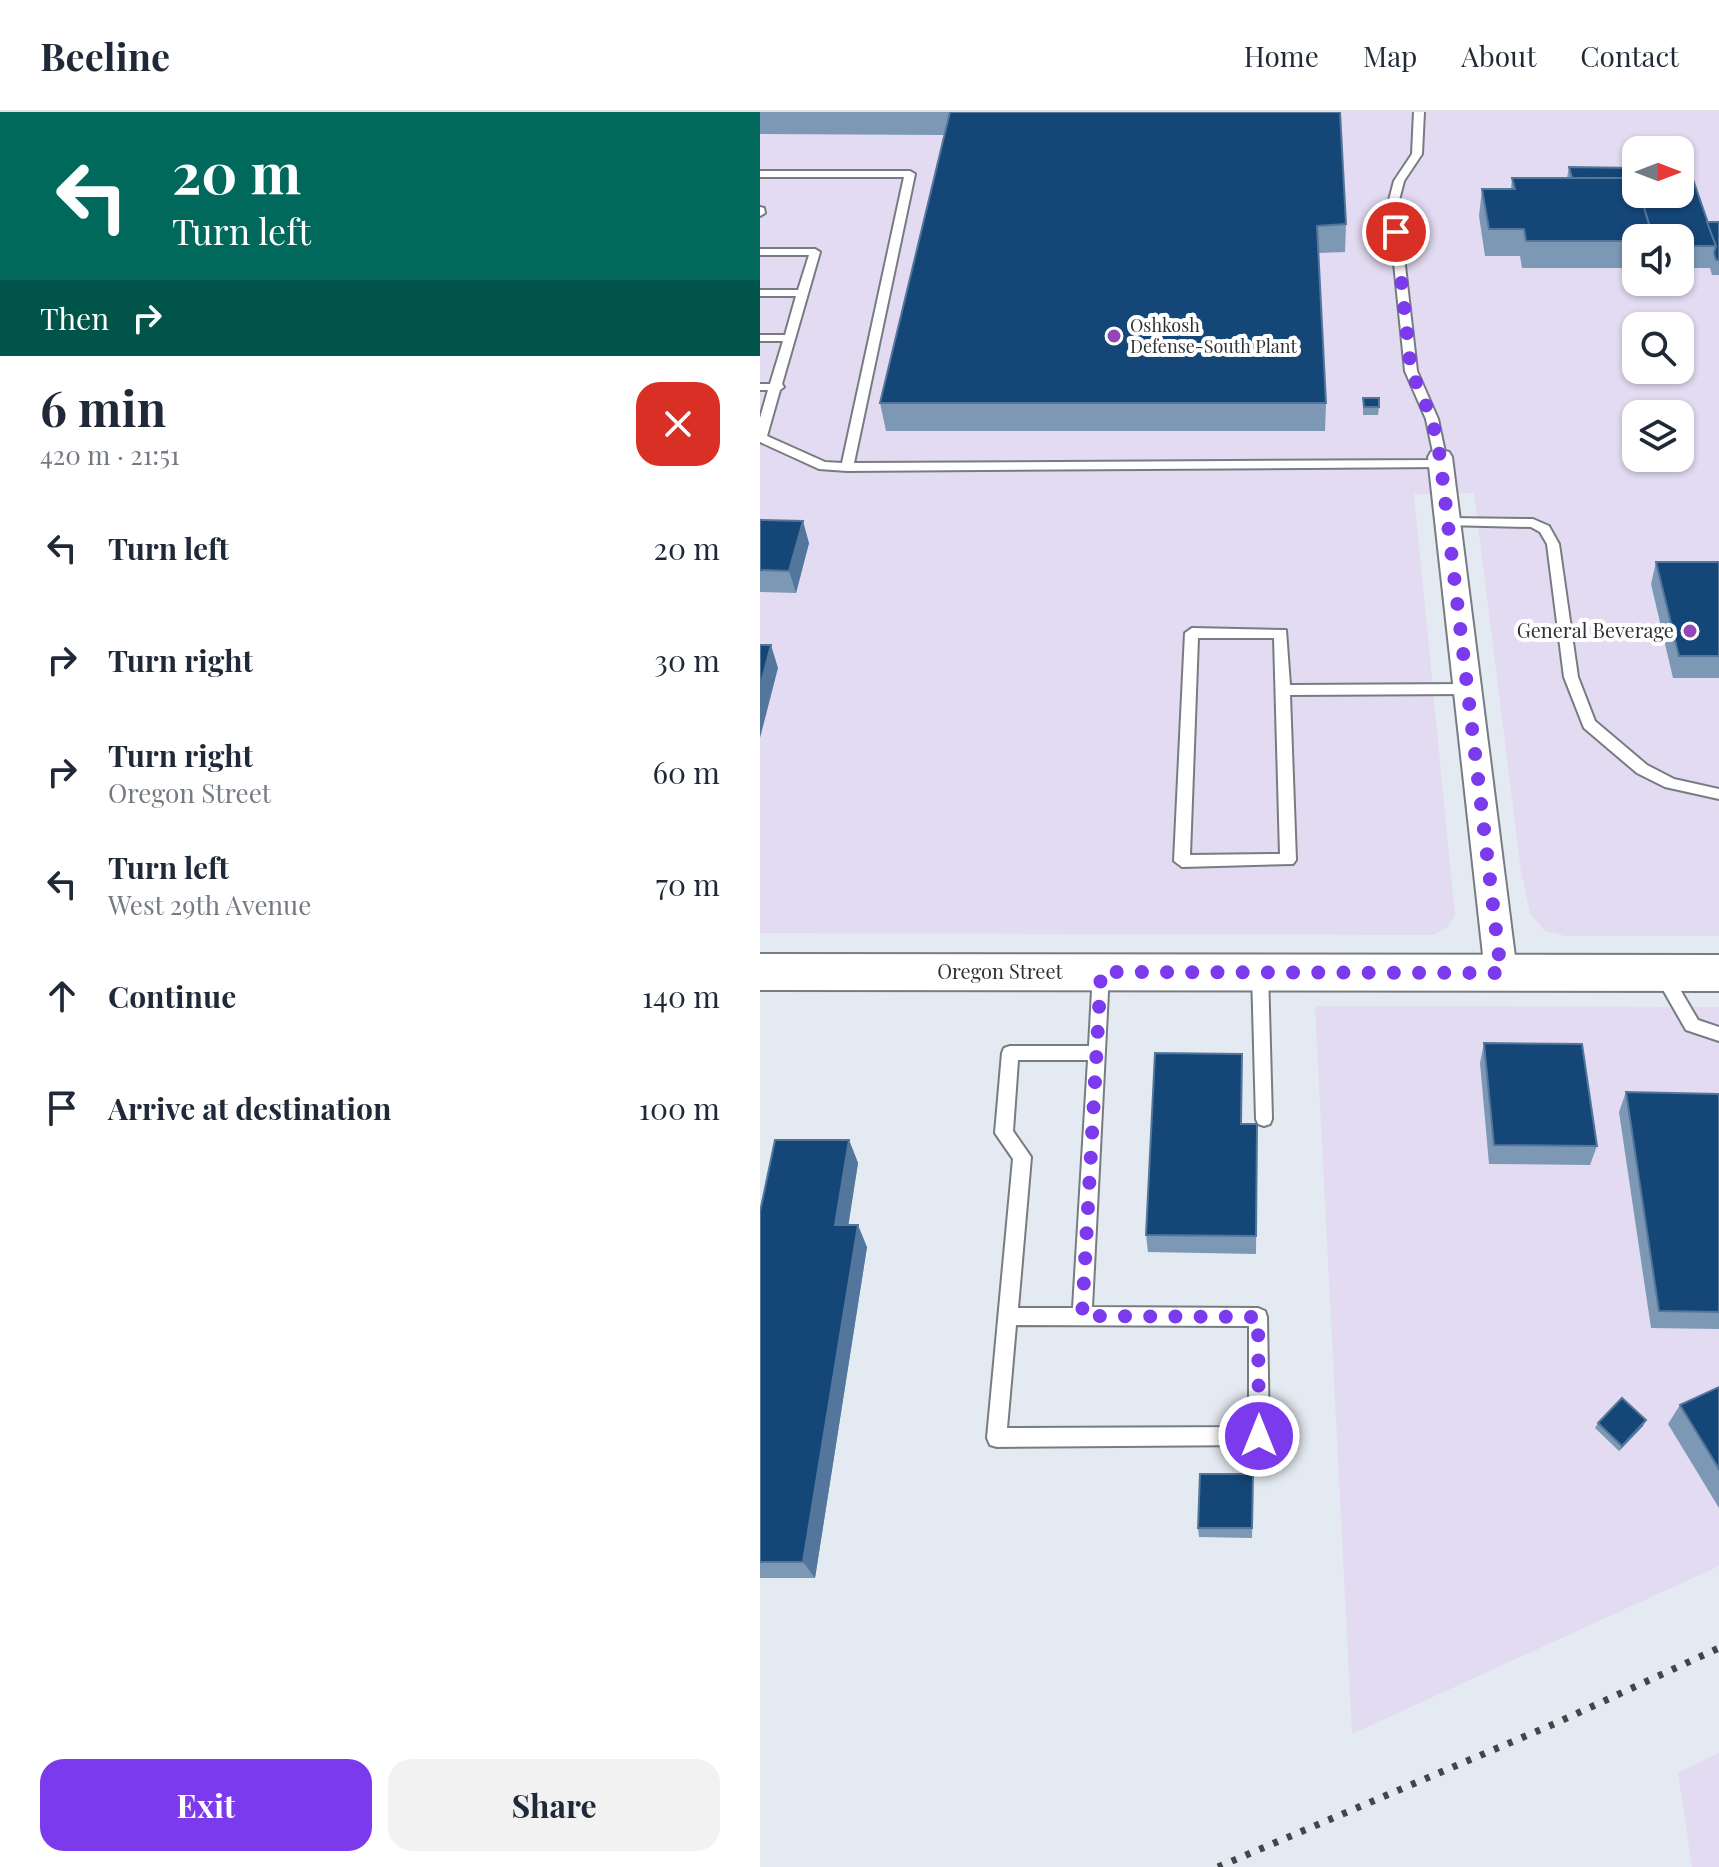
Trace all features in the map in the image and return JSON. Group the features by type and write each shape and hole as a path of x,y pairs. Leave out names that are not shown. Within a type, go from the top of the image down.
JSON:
{"street":[{"path":"1440,460 1501,973"},
{"name":"Oregon Street","path":"760,972 1719,973"}],"lane":[{"path":"760,252 815,252 761,438 823,466 1440,460 1432,419 1411,371 1393,204 1399,181 1417,154 1419,112"},
{"path":"760,174 910,174 847,467"},
{"path":"760,293 804,293"},
{"path":"760,338 791,338"},
{"path":"760,387 778,387"},
{"path":"1448,522 1533,523 1545,529 1553,544 1571,677 1589,724 1642,769 1670,783 1719,794"},
{"path":"1192,633 1281,633 1283,690 1288,860 1182,861 1192,633"},
{"path":"1283,690 1468,689"},
{"path":"1082,1316 1101,972"},
{"path":"1260,972 1264,1119"},
{"path":"1661,973 1692,1025 1719,1034"},
{"path":"1008,1317 1258,1317 1259,1436 997,1438 1022,1157 1004,1133 1010,1053 1096,1053"}],"shaded area":[{"path":"760,112 1719,112 1719,936 1566,936 1545,931 1530,913 1521,871 1474,493 1414,494 1455,916 1446,928 1433,935 760,933"},
{"path":"1315,1006 1719,1007 1719,1566 1352,1734"},
{"path":"1719,1753 1719,1867 1692,1867 1678,1773"}],"building":[{"name":"Oshkosh Defense-South Plant","path":"950,112 1340,112 1346,224 1317,226 1326,403 880,403"},
{"path":"1569,167 1622,168 1622,178 1572,178"},
{"path":"1512,178 1622,178 1622,208 1644,208 1649,224 1622,224 1622,241 1526,241 1524,229 1489,229 1482,189 1515,189"},
{"path":"1694,182 1716,246 1694,246 1694,224 1649,224 1644,208 1694,208"},
{"path":"1707,222 1719,222 1719,260 1716,260 1716,246"},
{"path":"1363,398 1379,398 1379,407 1364,407"},
{"path":"760,520 803,521 789,571 760,570"},
{"name":"General Beverage","path":"1656,562 1719,562 1719,656 1679,656"},
{"path":"760,645 771,645 760,687"},
{"path":"1484,1043 1582,1044 1597,1146 1494,1145"},
{"path":"1155,1053 1242,1054 1241,1124 1257,1124 1256,1236 1146,1235"},
{"path":"1626,1092 1719,1094 1719,1312 1659,1311"},
{"path":"775,1140 849,1140 835,1225 858,1225 803,1562 760,1562 760,1212"},
{"path":"1719,1387 1719,1469 1680,1405"},
{"path":"1622,1398 1646,1420 1622,1446 1598,1423"},
{"path":"1200,1474 1253,1474 1252,1528 1198,1528"}],"railway":[{"path":"1218,1867 1554,1724 1719,1648"}],"place":[{"name":"Oshkosh Defense-South Plant","path":"1114,336"},
{"name":"General Beverage","path":"1690,631"}],"route":[{"path":"1259,1436 1258,1317 1082,1316 1101,972 1501,973 1440,457 1432,419 1411,371 1396,232"}]}
